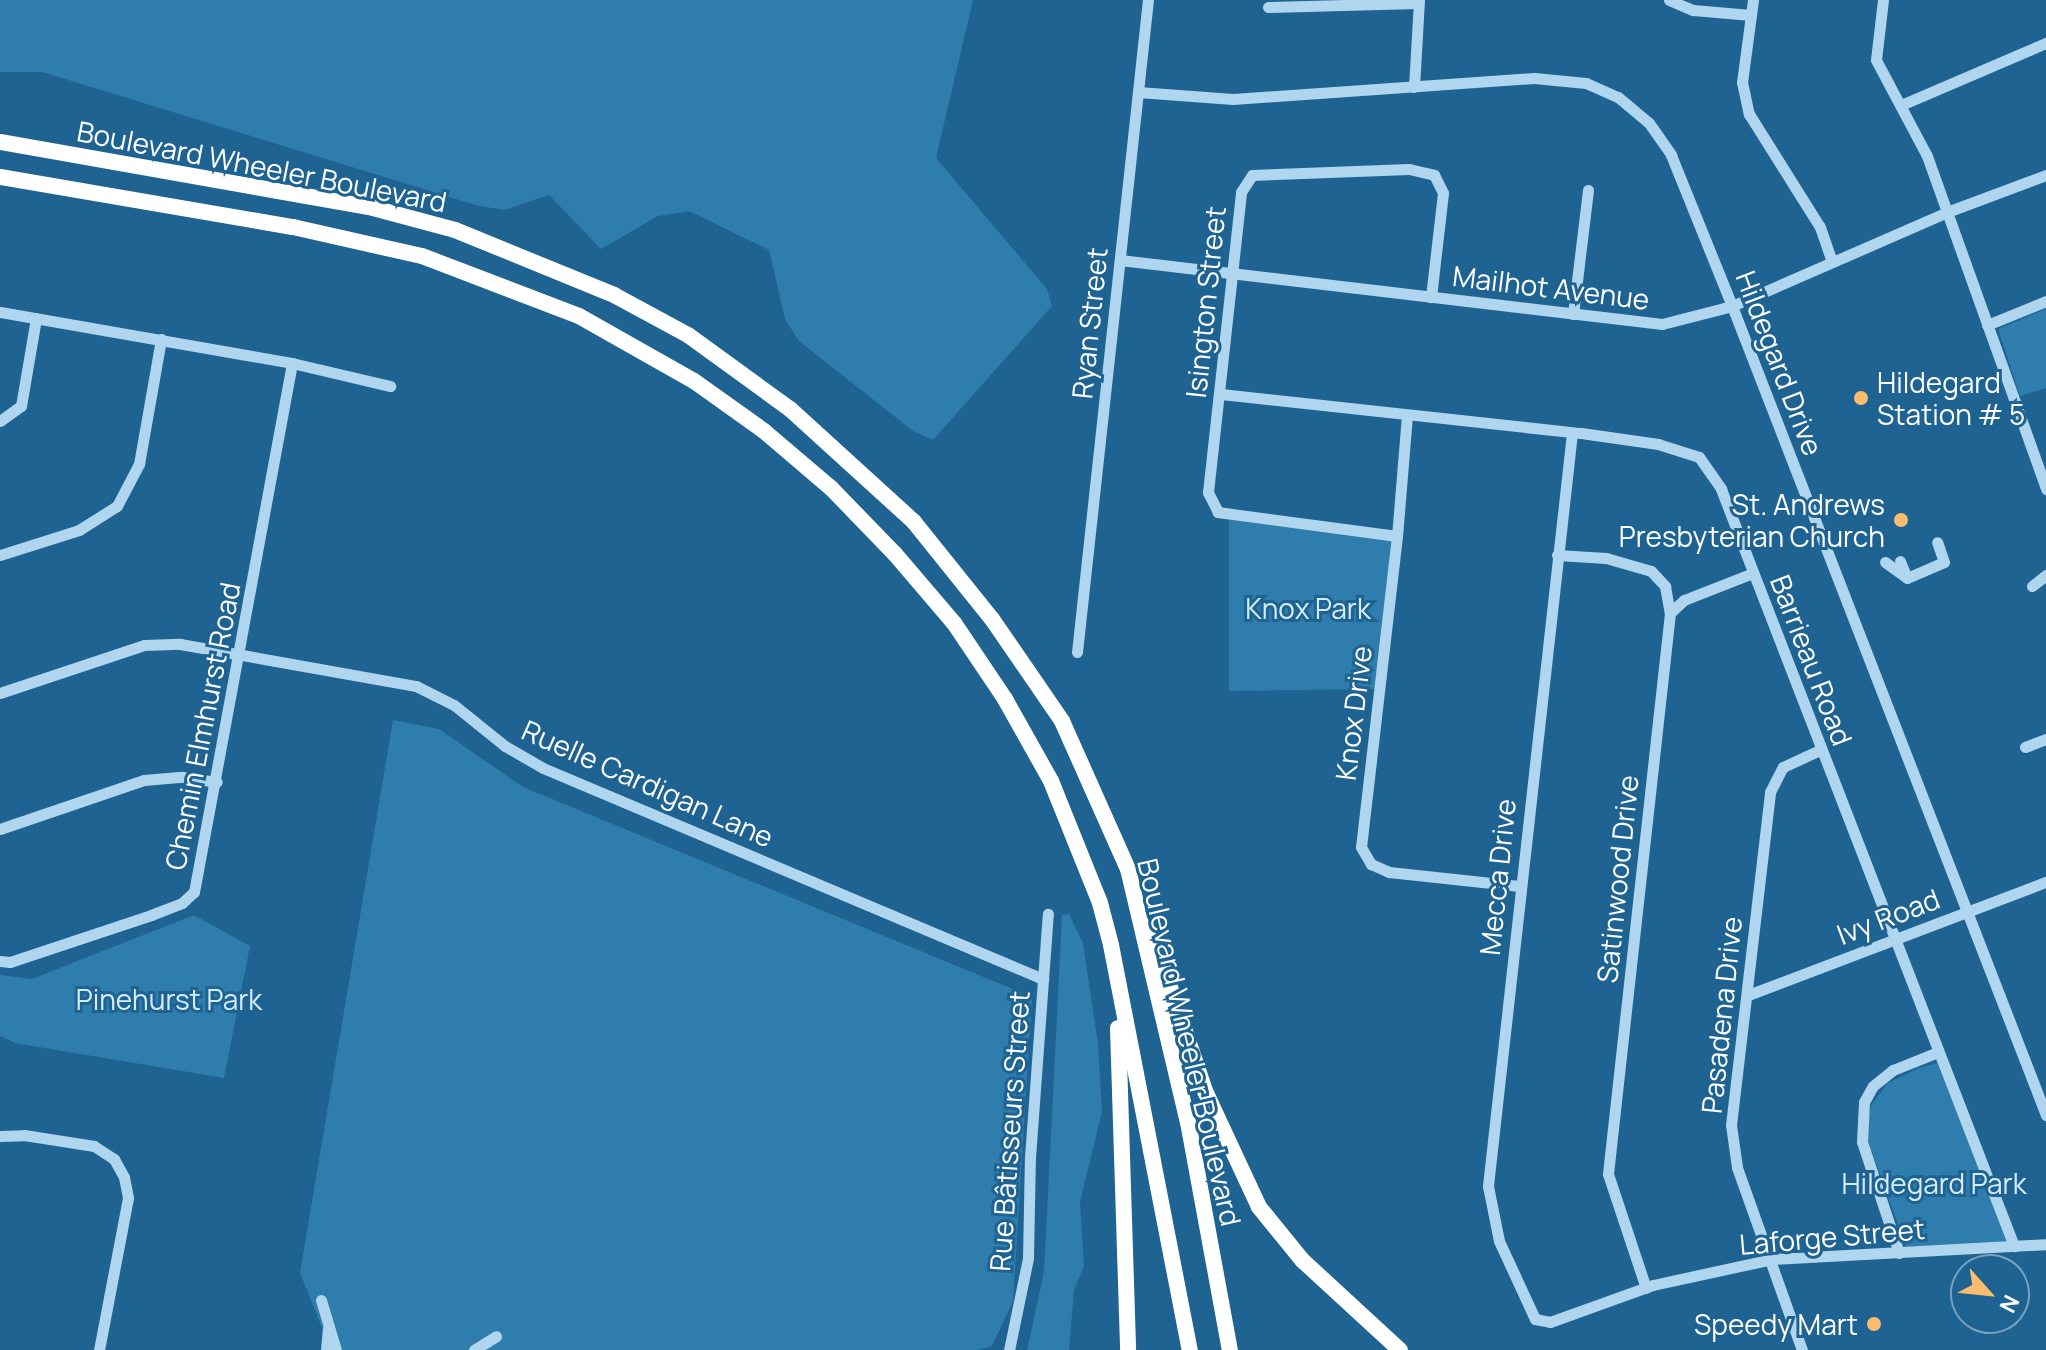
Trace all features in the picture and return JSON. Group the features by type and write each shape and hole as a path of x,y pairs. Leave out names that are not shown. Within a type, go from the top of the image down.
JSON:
{"highway":[{"name":"Boulevard Wheeler Boulevard","path":"0,142 373,208 455,230 614,295 688,335 790,409 914,522 992,619 1062,721 1128,869 1188,1122 1230,1350"},
{"name":"Boulevard Wheeler Boulevard","path":"0,177 293,227 422,256 579,316 694,381 764,431 831,488 895,554 954,623 1005,699 1051,781 1100,903 1190,1350"},
{"path":"1128,869 1205,1091 1259,1207 1302,1260 1400,1350"},
{"path":"1100,903 1120,1042 1128,1350"}],"street":[{"name":"Ryan Street","path":"1077,652 1148,0"},
{"path":"1753,0 1742,82 1749,114 1820,227 1832,262"},
{"path":"1883,0 1876,60 1927,156 2046,489"},
{"path":"1268,7 1419,1 1414,87"},
{"path":"1673,2 1693,10 1751,15"},
{"path":"1901,105 2046,43"},
{"name":"Hildegard Drive","path":"1138,92 1233,99 1534,78 1586,83 1618,97 1649,123 1671,155 1732,306 2046,1115"},
{"name":"Isington Street","path":"1397,536 1218,512 1208,492 1241,192 1252,175 1409,169 1434,175 1443,193 1431,297"},
{"name":"Mailhot Avenue","path":"1120,260 1662,324 1732,306 1947,212 2046,175"},
{"path":"1573,314 1588,190"},
{"path":"1987,325 2046,301"},
{"path":"0,312 292,363 390,386"},
{"path":"0,421 21,406 36,318"},
{"path":"0,555 79,530 117,506 139,464 161,339"},
{"name":"Chemin Elmhurst Road","path":"0,961 10,962 182,903 194,892 200,876 292,363"},
{"name":"Barrieau Road","path":"1221,394 1658,444 1699,457 1721,489 2014,1246"},
{"name":"Knox Drive","path":"1407,415 1397,536 1361,847 1371,864 1389,872 1519,886"},
{"name":"Mecca Drive","path":"1535,1319 1499,1241 1488,1186 1519,886 1572,433"},
{"path":"1907,578 1944,562 1937,542"},
{"name":"Satinwood Drive","path":"1557,555 1606,558 1651,571 1665,586 1670,613 1608,1174 1646,1288"},
{"path":"1900,561 1907,578"},
{"path":"1885,562 1907,578"},
{"path":"1670,613 1684,600 1753,573"},
{"path":"2032,586 2046,575"},
{"name":"Ruelle Cardigan Lane","path":"0,693 144,645 180,644 240,657 369,677 435,693 505,746 543,768 1043,979"},
{"path":"2025,747 2046,739"},
{"name":"Pasadena Drive","path":"1802,1350 1737,1167 1731,1125 1770,792 1783,767 1820,750"},
{"path":"0,829 144,780 182,777 217,782"},
{"name":"Ivy Road","path":"1748,995 2046,882"},
{"name":"Rue Bâtisseurs Street","path":"1009,1350 1028,1258 1030,1157 1048,914"},
{"path":"1899,1253 1862,1142 1864,1102 1873,1086 1893,1070 1938,1052"},
{"path":"0,1136 24,1135 94,1146 114,1159 124,1177 128,1198 99,1350"},
{"name":"Laforge Street","path":"1535,1319 1550,1322 1646,1288 1772,1259 2046,1244"},
{"path":"321,1300 336,1350"},
{"path":"326,1350 328,1329"},
{"path":"474,1350 496,1336"}],"green space":[{"path":"0,0 973,0 936,158 1047,289 1052,306 933,440 913,431 799,341 785,319 769,250 689,211 658,216 601,249 549,195 505,210 479,206 42,72 0,72"},
{"path":"2046,309 2046,388 2020,396 1998,329"},
{"name":"Knox Park","path":"1229,513 1397,536 1374,689 1229,691"},
{"path":"393,720 439,729 523,787 1032,997 1013,1301 992,1346 977,1350 331,1350 300,1273"},
{"path":"1069,914 1083,943 1098,1044 1102,1111 1080,1202 1084,1266 1074,1290 1069,1350 1027,1350 1044,1272 1062,915"},
{"name":"Pinehurst Park","path":"194,915 250,946 224,1078 15,1043 0,1036 0,975 32,979"},
{"name":"Hildegard Park","path":"1937,1063 2008,1242 1906,1247 1868,1141 1868,1121 1871,1105 1888,1083"}],"place":[{"name":"Hildegard Station # 5","path":"1861,398"},
{"name":"St. Andrews Presbyterian Church","path":"1901,520"},
{"name":"Speedy Mart","path":"1874,1324"}]}
